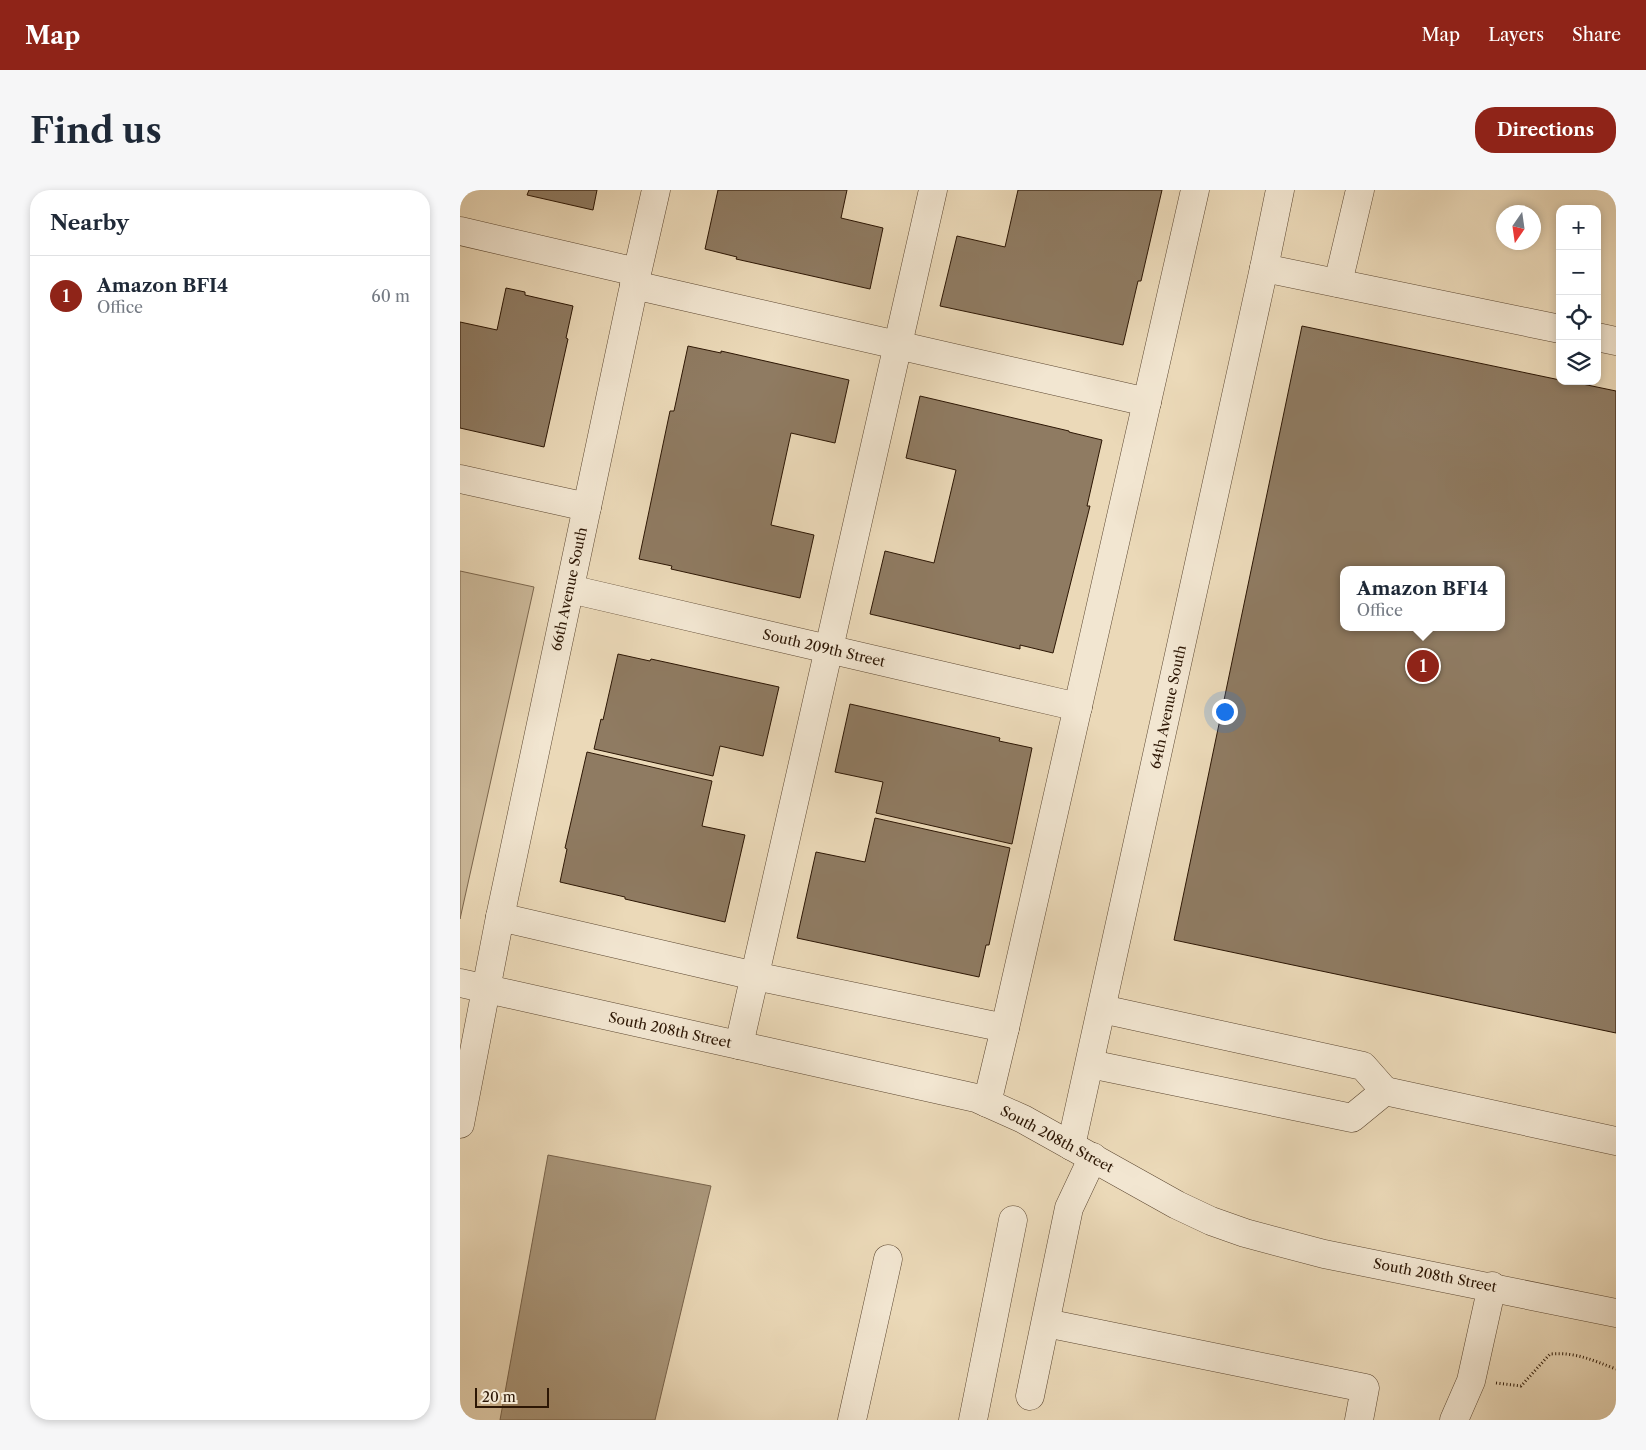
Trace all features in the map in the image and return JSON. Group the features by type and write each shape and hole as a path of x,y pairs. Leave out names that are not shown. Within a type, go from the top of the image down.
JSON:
{"street":[{"name":"66th Avenue South","path":"460,1124 473,986 500,917 656,190"},
{"path":"740,1045 933,190"},
{"path":"987,1103 1195,190"},
{"name":"64th Avenue South","path":"1030,1396 1082,1152 1090,1064 1280,190"},
{"name":"64th Avenue South","path":"1264,268 1293,190"},
{"path":"1338,283 1360,190"},
{"path":"460,231 636,279 898,346 1147,402"},
{"path":"1264,268 1556,329"},
{"path":"1601,338 1616,341"},
{"path":"460,479 587,506"},
{"name":"South 209th Street","path":"570,588 1078,707"},
{"path":"500,917 755,976 1005,1028"},
{"name":"South 208th Street","path":"473,986 976,1098 1023,1118 1177,1205 1211,1221 1245,1233 1324,1254 1492,1286 1616,1313"},
{"path":"1102,1009 1363,1066 1385,1091 1616,1140"},
{"path":"1090,1064 1352,1118 1385,1091"},
{"path":"972,1420 1014,1220"},
{"path":"852,1420 888,1259"},
{"path":"1474,1420 1482,1382 1492,1286"},
{"path":"1046,1323 1365,1388 1359,1420"},
{"path":"1454,1420 1482,1382"}],"path":[{"path":"1482,1382 1521,1386 1550,1354 1572,1354 1616,1369"}],"shaded area":[{"path":"460,571 534,587 460,919"},
{"path":"548,1155 711,1186 655,1420 500,1420"}],"building":[{"path":"529,190 597,190 593,210 527,195"},
{"path":"718,190 847,190 841,218 883,228 870,289 736,259 737,257 705,249"},
{"path":"1018,190 1162,190 1141,281 1138,281 1123,345 940,306 957,236 1005,247"},
{"path":"506,288 525,292 525,295 573,306 566,338 568,339 544,447 460,428 460,322 497,330"},
{"path":"1302,326 1556,379 1556,385 1587,385 1616,391 1616,1033 1174,940"},
{"path":"688,346 721,353 721,351 849,380 835,443 791,433 771,525 814,535 800,598 671,569 672,566 639,559 670,411 674,411"},
{"path":"920,396 1102,440 1087,506 1090,506 1053,653 1020,645 1020,649 870,614 885,551 934,563 956,470 906,458"},
{"path":"618,654 650,661 651,659 779,687 763,756 720,746 713,776 594,749 601,719 603,720"},
{"path":"850,704 1000,738 999,741 1032,748 1012,844 876,813 883,782 835,772"},
{"path":"587,752 712,781 702,826 745,835 725,922 560,882 567,849 565,848"},
{"path":"875,818 1010,848 989,945 986,945 979,977 797,938 816,852 865,862"}],"place":[{"name":"Amazon BFI4","path":"1423,666"}]}
